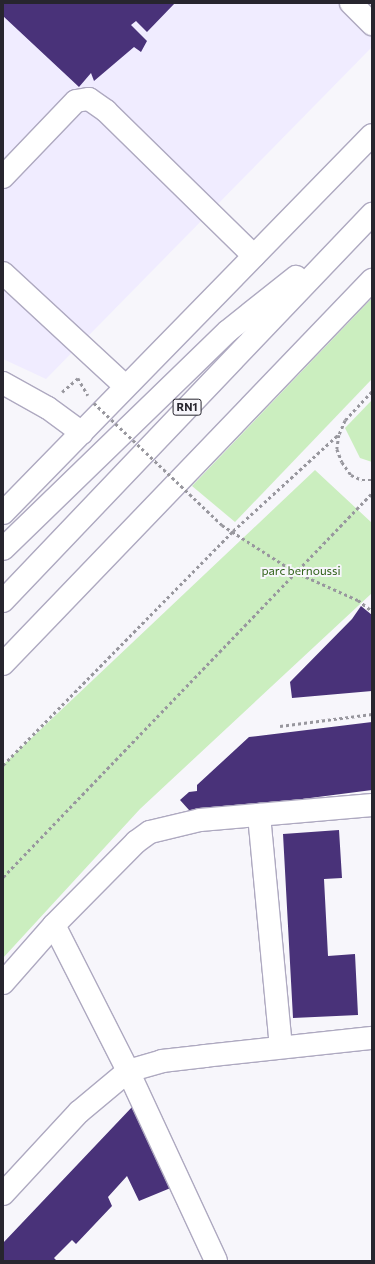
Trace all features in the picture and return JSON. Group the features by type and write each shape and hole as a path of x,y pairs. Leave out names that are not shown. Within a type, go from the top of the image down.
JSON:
{"main road":[{"path":"351,3 372,24"},
{"path":"3,177 76,101 89,99 106,111 254,256"},
{"path":"3,514 82,433 125,386 372,135"},
{"path":"3,549 228,331 368,218"},
{"name":"RN1","path":"3,601 368,218"},
{"path":"3,273 125,386"},
{"path":"3,664 372,280"},
{"path":"5,387 48,408 82,433"},
{"path":"3,983 54,925 136,842 150,832 200,820 372,805"},
{"path":"259,815 281,1047"},
{"path":"54,925 128,1070 216,1261"},
{"path":"3,1194 79,1112 128,1070 162,1061 372,1038"}],"path":[{"path":"67,387 78,378 94,403 222,525 295,572 358,600 372,612"},
{"path":"372,391 346,420 339,434 337,449 342,462 351,475 362,480 372,480"},
{"path":"3,765 233,531 339,434"},
{"path":"3,877 372,493"},
{"path":"280,726 372,714"}],"shaded area":[{"path":"3,3 372,3 372,47 46,379 3,359"}],"green space":[{"path":"372,298 372,379 235,522 192,486"},
{"path":"372,400 372,462 360,458 345,428"},
{"name":"parc bernoussi","path":"315,470 372,523 372,593 140,809 3,958 3,765"}],"building":[{"path":"3,3 175,3 147,32 136,21 131,25 147,41 141,52 134,47 94,81 91,73 79,87 3,16"},
{"path":"361,606 372,615 372,691 292,698 290,682 352,619"},
{"path":"372,722 372,790 185,814 189,810 180,800 189,792 197,791 197,785 249,737"},
{"path":"339,830 342,878 324,879 328,956 355,954 358,1015 293,1018 283,834"},
{"path":"133,1106 173,1187 139,1201 127,1176 108,1197 112,1206 76,1244 72,1240 54,1258 57,1261 3,1261 3,1243"}]}
